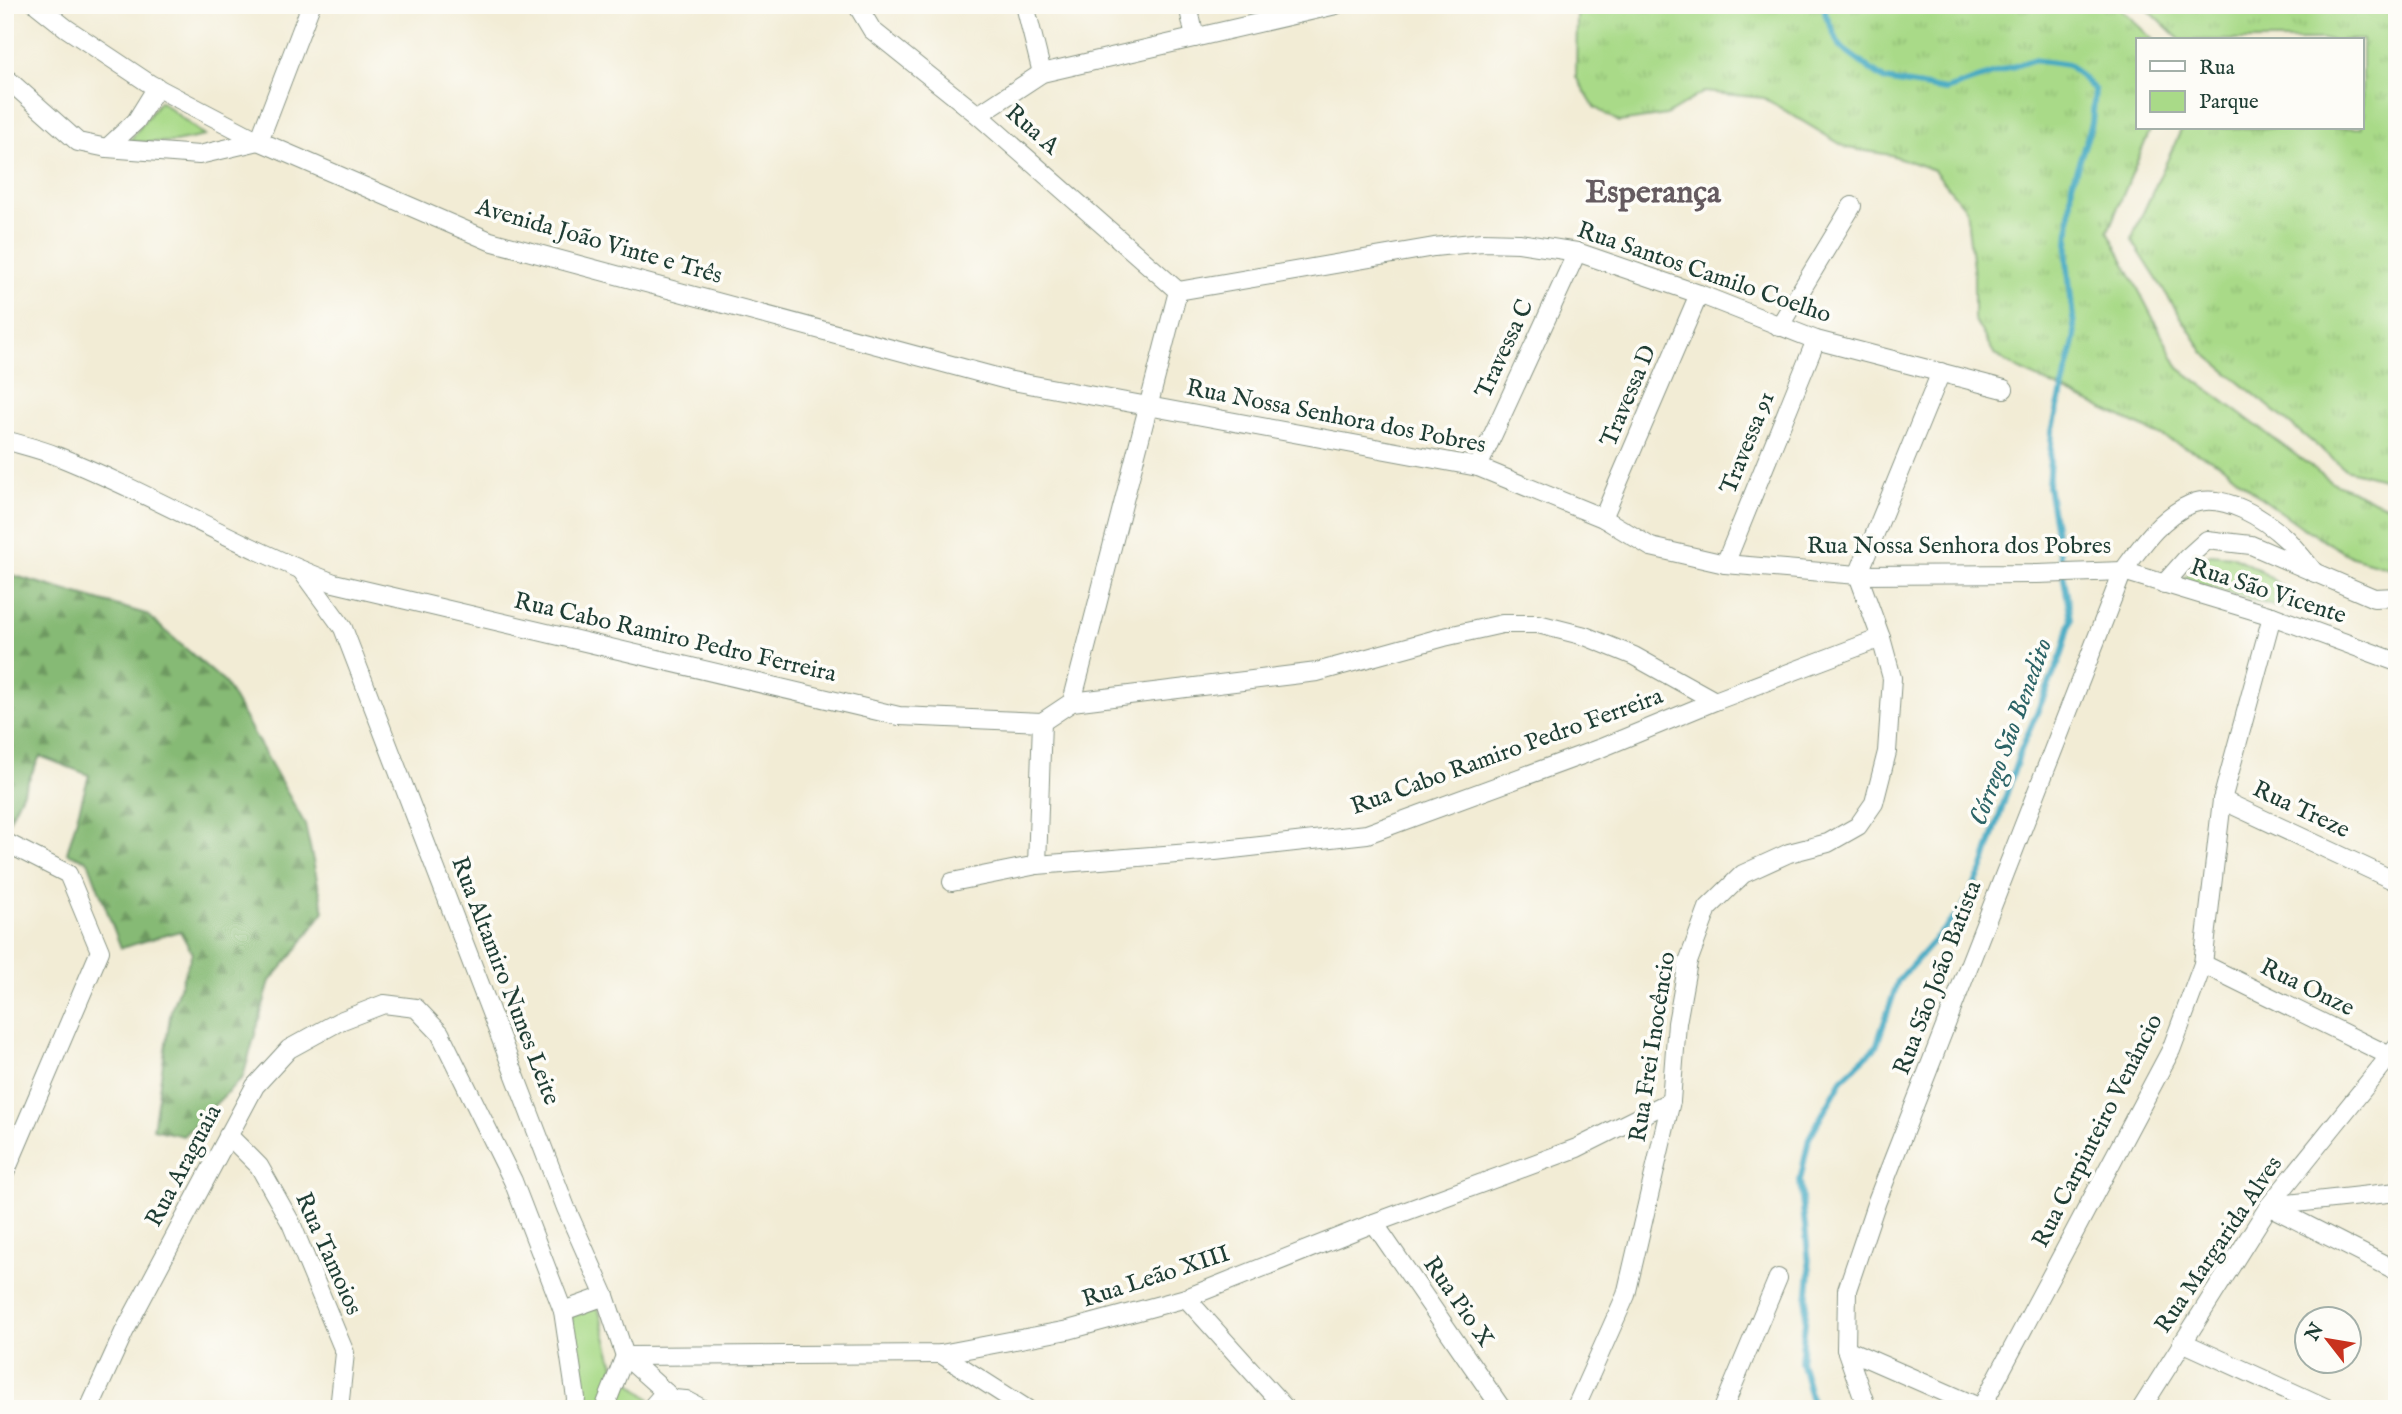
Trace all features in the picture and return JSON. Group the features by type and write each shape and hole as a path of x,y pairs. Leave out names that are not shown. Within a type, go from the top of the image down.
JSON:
{"street":[{"name":"Avenida João Vinte e Três","path":"37,5 66,28 157,87 259,141 490,241 1007,380 1149,405"},
{"path":"5,77 78,142 107,148 199,155 259,141 311,5"},
{"name":"Rua A","path":"857,5 872,30 978,115 1178,291"},
{"path":"1025,5 1042,73"},
{"path":"1188,5 1195,38"},
{"path":"978,115 1042,73 1336,5"},
{"path":"107,148 136,121 157,87"},
{"path":"1779,327 1852,206"},
{"name":"Rua Santos Camilo Coelho","path":"1178,291 1434,247 1482,242 1519,243 1577,252 1699,294 1816,340 2004,389"},
{"name":"Travessa C","path":"1478,467 1577,252"},
{"path":"1072,702 1178,291"},
{"name":"Travessa D","path":"1603,518 1699,294"},
{"name":"Travessa 91","path":"1725,565 1816,340"},
{"path":"1858,575 1941,372"},
{"name":"Rua Nossa Senhora dos Pobres","path":"1149,405 1478,467 1603,518 1651,547 1725,565 1858,575 2123,571"},
{"name":"Rua Cabo Ramiro Pedro Ferreira","path":"5,440 55,455 334,583 899,716 1042,722 1072,702 1317,672 1502,624 1538,624 1585,636 1634,656 1714,701"},
{"name":"Rua São João Batista","path":"1867,1409 1846,1349 1847,1290 1877,1201 2123,571 2147,538 2169,517 2193,503 2210,500 2237,506 2266,524 2286,540 2315,573"},
{"path":"2164,584 2207,540 2251,545 2374,598 2397,597"},
{"name":"Rua Altamiro Nunes Leite","path":"301,570 343,628 566,1208 605,1296 625,1356 671,1400 686,1400 703,1409"},
{"name":"Rua São Vicente","path":"2123,571 2272,616 2397,662"},
{"name":"Rua Frei Inocêncio","path":"1575,1409 1626,1295 1671,1101 1677,1023 1688,962 1708,908 1743,874 1788,853 1828,843 1858,826 1874,803 1887,752 1892,678 1858,575"},
{"name":"Rua Carpinteiro Venâncio","path":"1982,1408 2171,1050 2203,964 2222,800 2272,616"},
{"name":"Rua Cabo Ramiro Pedro Ferreira","path":"952,882 1037,865 1215,851 1367,834 1601,748 1714,701 1881,638"},
{"path":"1037,865 1042,722"},
{"name":"Rua Treze","path":"2222,800 2397,882"},
{"path":"5,842 68,874 100,951 5,1173"},
{"name":"Rua Onze","path":"2203,964 2395,1053"},
{"name":"Rua Araguaia","path":"89,1409 124,1332 255,1086 289,1049 340,1021 384,1004 416,1008 440,1033 513,1181 563,1311"},
{"name":"Rua Margarida Alves","path":"2141,1409 2269,1206 2395,1053"},
{"name":"Rua Leão XIII","path":"625,1356 941,1353 1068,1330 1186,1298 1374,1223 1577,1148 1671,1101"},
{"name":"Rua Tamoios","path":"228,1135 259,1166 291,1223 345,1353 339,1409"},
{"path":"2269,1206 2397,1192"},
{"path":"2269,1206 2397,1271"},
{"name":"Rua Pio X","path":"1374,1223 1502,1409"},
{"path":"1723,1409 1778,1278"},
{"path":"575,1409 576,1398 563,1311 605,1296"},
{"path":"1186,1298 1286,1409"},
{"path":"2182,1342 2329,1409"},
{"path":"1846,1349 1982,1408"},
{"path":"941,1353 1027,1409"},
{"path":"604,1409 625,1356"},
{"path":"650,1409 671,1400"}],"green space":[{"path":"1581,5 2117,5 2151,38 2136,38 2136,130 2150,130 2108,231 2179,368 2332,482 2397,510 2397,570 2352,557 2302,527 2219,463 2020,370 1995,355 1974,319 1974,276 1966,209 1934,170 1891,155 1847,148 1764,98 1704,92 1666,115 1619,122 1594,107 1576,77 1577,16"},
{"path":"2143,5 2397,5 2397,483 2345,469 2204,353 2131,239 2181,130 2364,130 2364,38 2178,38"},
{"path":"160,101 205,136 175,142 129,142"},
{"path":"2210,554 2232,556 2260,570 2298,599 2290,611 2183,579"},
{"path":"5,573 146,614 225,683 305,824 324,911 270,981 243,1077 183,1136 153,1129 171,1010 192,953 180,931 121,948 88,861 67,853 89,775 40,756 5,825"},
{"path":"598,1307 617,1377 601,1409 581,1409 571,1316"},
{"path":"626,1379 650,1399 641,1409 611,1409"}],"waterway":[{"name":"Córrego São Benedito","path":"1814,1409 1801,1361 1810,1272 1800,1181 1809,1138 1843,1078 1876,1047 1898,981 1962,909 1982,870 2020,752 2062,654 2071,619 2048,486 2052,432 2075,337 2067,260 2072,183 2092,123 2095,90 2069,65 2032,60 1946,90 1885,80 1840,47 1825,13 1825,5"}],"district":[{"name":"Esperança","path":"1653,193"}]}
